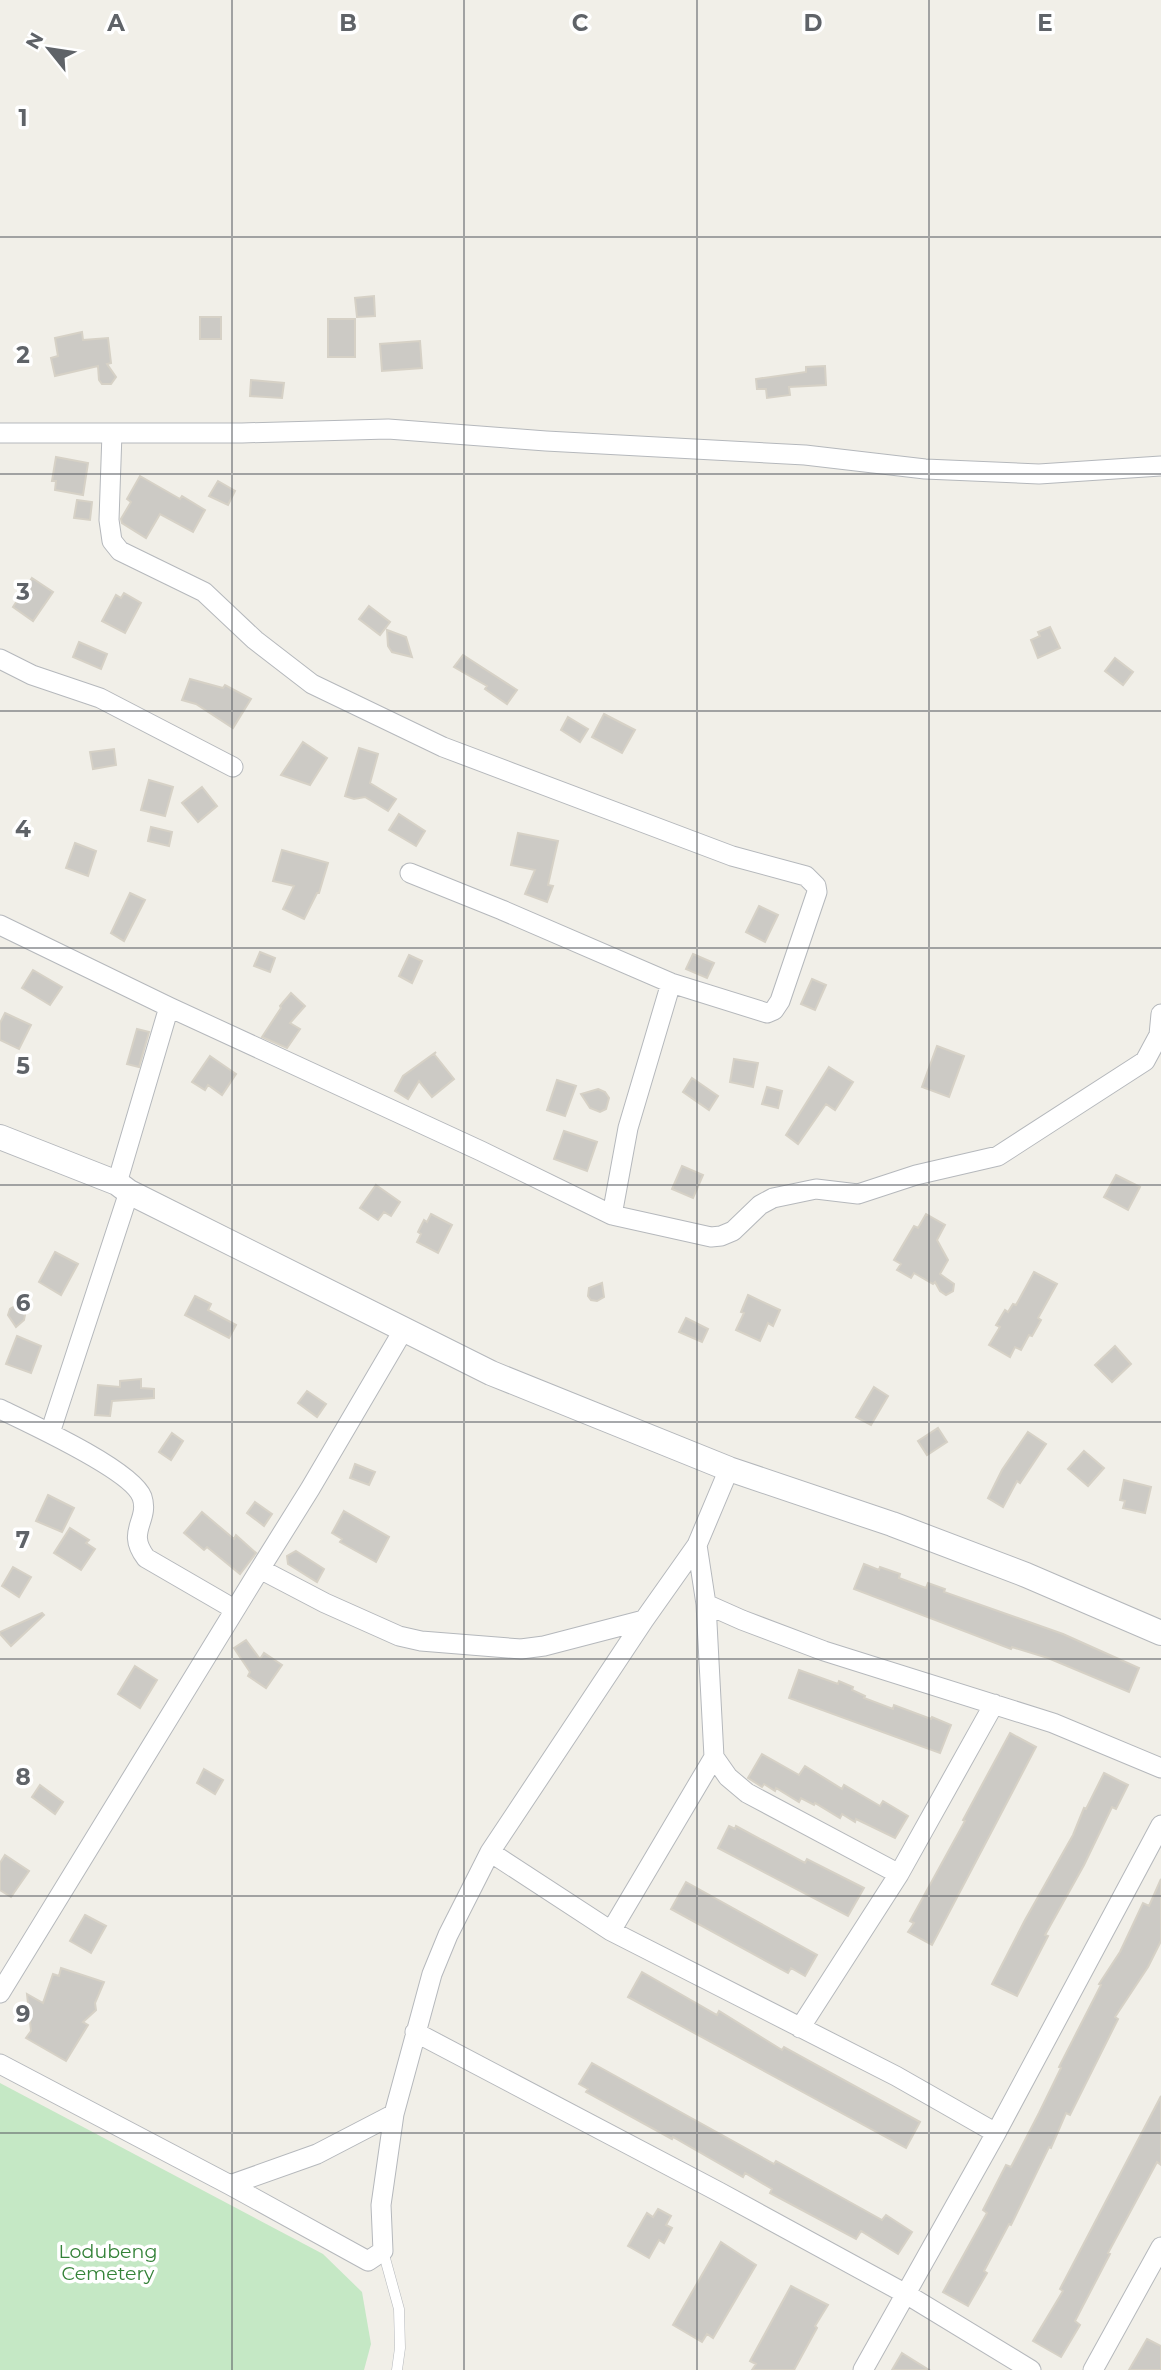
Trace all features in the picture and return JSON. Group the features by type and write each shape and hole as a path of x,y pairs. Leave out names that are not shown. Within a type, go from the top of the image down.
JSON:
{"street":[{"path":"0,433 388,429 546,441 806,455 925,469 1040,474 1161,466"},
{"path":"112,433 109,520 112,541 120,551 204,592 255,640 312,684 443,747 732,856 806,876 816,886 817,892 780,1001 774,1010 767,1013 671,983 410,873"},
{"path":"0,659 32,675 100,698 233,766"},
{"path":"0,925 612,1215 703,1236 721,1236 733,1231 760,1205 773,1198 816,1189 858,1194 916,1175 998,1156 1145,1061 1159,1035 1161,1014"},
{"path":"612,1215 628,1129 671,983"},
{"path":"50,1433 123,1188 169,1007"},
{"path":"0,1137 123,1188 491,1373 729,1469 892,1524 1026,1575 1161,1633"},
{"path":"0,1993 310,1489 404,1329"},
{"path":"0,1409 50,1433 132,1481 143,1500 143,1512 136,1535 146,1558 234,1609"},
{"path":"0,2064 368,2261 383,2251 381,2205 394,2114 432,1974 444,1945 490,1852 697,1545 729,1469"},
{"path":"611,1931 714,1757 706,1604 697,1545"},
{"path":"260,1569 325,1603 399,1636 421,1641 521,1650 644,1620"},
{"path":"706,1604 824,1651 1054,1723 1161,1769"},
{"path":"800,2028 899,1874 994,1704"},
{"path":"714,1757 729,1777 747,1793 899,1874"},
{"path":"863,2370 996,2133 1161,1825"},
{"path":"490,1852 611,1931 896,2076 996,2133"},
{"path":"415,2032 906,2294 1031,2370"},
{"path":"230,2185 317,2154 394,2114"},
{"path":"1093,2370 1161,2246"}],"lane":[{"path":"383,2251 399,2309 400,2348 397,2370"}],"green space":[{"name":"Lodubeng Cemetery","path":"0,2083 323,2254 362,2292 371,2344 364,2370 0,2370"}],"building":[{"path":"374,296 375,316 357,317 355,298"},
{"path":"200,317 221,317 221,339 200,339"},
{"path":"328,319 355,319 355,357 328,357"},
{"path":"82,332 83,340 108,338 111,363 107,364 116,377 111,384 102,384 99,380 98,366 55,376 51,358 58,356 55,338"},
{"path":"420,341 422,368 382,371 380,344"},
{"path":"825,366 826,385 789,387 790,395 767,398 766,389 757,389 756,379 806,372 806,367"},
{"path":"251,380 284,383 282,398 250,396"},
{"path":"56,457 88,463 83,495 55,490 56,481 52,481"},
{"path":"140,476 205,510 193,532 160,514 146,538 122,523 121,519 131,502 127,499"},
{"path":"218,481 235,491 228,505 209,496"},
{"path":"77,500 92,502 90,520 74,518"},
{"path":"32,578 53,592 33,621 13,607"},
{"path":"124,593 141,603 125,633 102,621 116,595 121,598"},
{"path":"369,606 390,622 380,635 359,619"},
{"path":"1050,627 1060,648 1038,658 1031,640 1040,636 1038,632"},
{"path":"387,630 406,637 412,657 392,652 388,646"},
{"path":"79,642 107,654 101,669 73,657"},
{"path":"463,655 517,690 507,704 485,689 487,686 454,667"},
{"path":"1115,658 1133,672 1123,685 1105,671"},
{"path":"190,679 223,688 225,685 251,699 233,728 196,704 182,700"},
{"path":"604,714 635,730 622,753 592,737"},
{"path":"568,717 588,729 580,742 561,730"},
{"path":"303,742 327,758 310,785 281,775"},
{"path":"359,748 378,754 370,783 396,799 388,811 365,797 354,799 345,796"},
{"path":"114,749 116,765 93,769 90,752"},
{"path":"149,780 173,787 165,816 141,810"},
{"path":"202,787 217,806 198,822 182,803"},
{"path":"399,814 425,831 416,846 389,830"},
{"path":"151,827 172,832 169,846 148,841"},
{"path":"518,833 558,841 548,885 553,886 547,902 525,894 535,870 511,865"},
{"path":"75,843 96,851 88,876 66,868"},
{"path":"282,850 328,863 319,893 304,919 283,909 294,886 273,881"},
{"path":"130,893 145,900 124,941 111,933"},
{"path":"759,906 778,915 765,942 746,932"},
{"path":"260,952 275,958 270,972 254,966"},
{"path":"693,954 714,963 707,978 686,969"},
{"path":"409,955 422,961 412,983 399,976"},
{"path":"33,970 62,987 50,1005 22,988"},
{"path":"812,979 826,985 815,1010 801,1004"},
{"path":"291,993 305,1006 290,1023 300,1029 287,1048 262,1037"},
{"path":"5,1013 31,1025 19,1049 0,1040 0,1023"},
{"path":"137,1029 149,1032 139,1067 127,1064"},
{"path":"937,1046 964,1056 949,1097 922,1087"},
{"path":"436,1052 434,1054 454,1079 432,1097 419,1081 408,1099 395,1091 403,1076"},
{"path":"210,1056 236,1074 222,1095 208,1085 205,1090 192,1082"},
{"path":"734,1059 758,1063 753,1087 730,1082"},
{"path":"829,1067 853,1082 835,1110 826,1104 798,1144 786,1135"},
{"path":"692,1078 718,1096 709,1110 683,1092"},
{"path":"557,1080 576,1086 565,1116 547,1110"},
{"path":"767,1087 782,1091 778,1108 762,1104"},
{"path":"598,1089 605,1092 609,1098 606,1109 600,1112 590,1108 581,1094"},
{"path":"564,1131 597,1142 587,1171 554,1159"},
{"path":"682,1166 703,1175 693,1198 672,1189"},
{"path":"1116,1175 1140,1187 1128,1210 1104,1197"},
{"path":"376,1185 400,1202 391,1216 384,1212 378,1220 360,1208"},
{"path":"431,1214 452,1225 438,1253 417,1242 424,1220 427,1222"},
{"path":"926,1214 945,1225 937,1240 948,1260 940,1274 954,1284 953,1291 946,1295 935,1282 933,1284 914,1273 911,1278 897,1270 901,1264 894,1260 914,1226 918,1228"},
{"path":"55,1252 78,1264 61,1295 39,1282"},
{"path":"1034,1272 1057,1284 1038,1318 1041,1320 1032,1336 1029,1335 1021,1350 1015,1347 1010,1357 989,1345 1000,1327 996,1325 1005,1310 1008,1312 1013,1304 1016,1305"},
{"path":"602,1283 604,1297 597,1301 591,1300 588,1296 589,1288"},
{"path":"748,1295 780,1310 773,1326 768,1323 760,1341 736,1330"},
{"path":"195,1296 211,1304 208,1310 236,1325 229,1338 185,1315"},
{"path":"21,1307 25,1315 24,1320 16,1327 8,1315 10,1309"},
{"path":"686,1318 708,1329 702,1342 679,1332"},
{"path":"17,1336 41,1346 31,1373 6,1364"},
{"path":"1115,1346 1131,1364 1112,1382 1095,1365"},
{"path":"141,1379 141,1388 154,1389 154,1398 112,1401 110,1416 95,1415 98,1385 120,1387 120,1381"},
{"path":"874,1387 888,1396 871,1425 856,1417"},
{"path":"307,1391 326,1404 317,1417 298,1403"},
{"path":"938,1428 947,1442 927,1455 918,1441"},
{"path":"1028,1432 1046,1444 1020,1483 1017,1481 1003,1507 988,1498 1002,1470"},
{"path":"172,1433 183,1441 171,1460 159,1452"},
{"path":"1084,1451 1104,1468 1088,1486 1068,1469"},
{"path":"355,1464 375,1472 369,1485 350,1478"},
{"path":"1124,1480 1151,1487 1145,1513 1123,1508 1125,1501 1120,1500"},
{"path":"48,1495 74,1508 62,1532 36,1521"},
{"path":"255,1502 272,1514 264,1526 247,1513"},
{"path":"344,1511 389,1537 376,1562 340,1542 342,1539 332,1533"},
{"path":"202,1512 234,1539 236,1535 256,1553 240,1574 207,1547 204,1550 184,1533"},
{"path":"70,1528 89,1540 86,1543 95,1549 81,1570 54,1553"},
{"path":"296,1551 324,1569 317,1582 288,1564 287,1556"},
{"path":"864,1564 900,1574 899,1578 926,1588 928,1583 945,1589 944,1592 1063,1634 1139,1668 1129,1692 1048,1658 1012,1647 1011,1649 854,1589"},
{"path":"13,1567 31,1577 19,1597 2,1586"},
{"path":"42,1613 44,1615 11,1646 0,1634 0,1632"},
{"path":"246,1640 260,1659 264,1653 282,1665 266,1688 248,1676 250,1672 234,1648"},
{"path":"135,1666 157,1680 140,1708 118,1694"},
{"path":"799,1670 838,1684 839,1681 853,1687 852,1690 865,1696 864,1698 893,1709 894,1705 951,1725 940,1753 789,1698"},
{"path":"1010,1733 1036,1747 932,1945 908,1932 914,1923 910,1921"},
{"path":"762,1754 799,1775 805,1766 842,1789 844,1785 880,1806 883,1801 908,1816 895,1838 856,1819 855,1822 842,1814 840,1818 815,1803 814,1805 801,1798 799,1802 776,1788 775,1791 764,1784 762,1787 748,1778"},
{"path":"204,1769 223,1780 215,1794 197,1783"},
{"path":"1104,1773 1128,1785 1116,1809 1112,1807 1045,1935 1048,1936 1017,1996 992,1984"},
{"path":"40,1785 63,1802 55,1814 32,1797"},
{"path":"729,1826 735,1829 736,1826 805,1863 807,1859 864,1888 848,1916 718,1848"},
{"path":"5,1855 29,1871 11,1897 0,1890 0,1863"},
{"path":"1161,1879 1161,1941 1148,1967 1115,2017 1118,2019 1070,2115 1066,2113 1051,2148 1049,2147 968,2306 943,2292 987,2213 983,2210 1006,2165 1011,2167 1039,2113 1101,1985 1099,1984 1120,1952 1143,1903 1149,1906"},
{"path":"686,1882 817,1955 805,1976 791,1968 788,1973 671,1909"},
{"path":"85,1915 106,1926 91,1953 70,1941"},
{"path":"61,1968 104,1982 95,2003 96,2010 83,2022 88,2025 66,2061 26,2038 31,2031 27,1994 43,2003 53,1974 59,1976"},
{"path":"642,1972 717,2015 719,2011 782,2050 784,2047 920,2122 906,2148 628,1997"},
{"path":"592,2063 774,2164 776,2161 882,2220 886,2215 912,2232 898,2254 861,2231 856,2239 770,2193 772,2189 745,2173 743,2177 586,2092 588,2089 579,2084"},
{"path":"1161,2096 1161,2165 1157,2162 1108,2253 1110,2254 1075,2321 1080,2325 1061,2357 1033,2341 1063,2291 1060,2289"},
{"path":"658,2209 671,2216 666,2225 672,2228 664,2243 659,2240 649,2258 628,2246 647,2213 653,2217"},
{"path":"721,2242 756,2265 713,2338 707,2334 702,2342 673,2325"},
{"path":"791,2286 828,2305 794,2370 752,2370 756,2364 750,2361"},
{"path":"1147,2339 1161,2346 1161,2370 1129,2370"},
{"path":"902,2353 929,2370 892,2370"}]}
